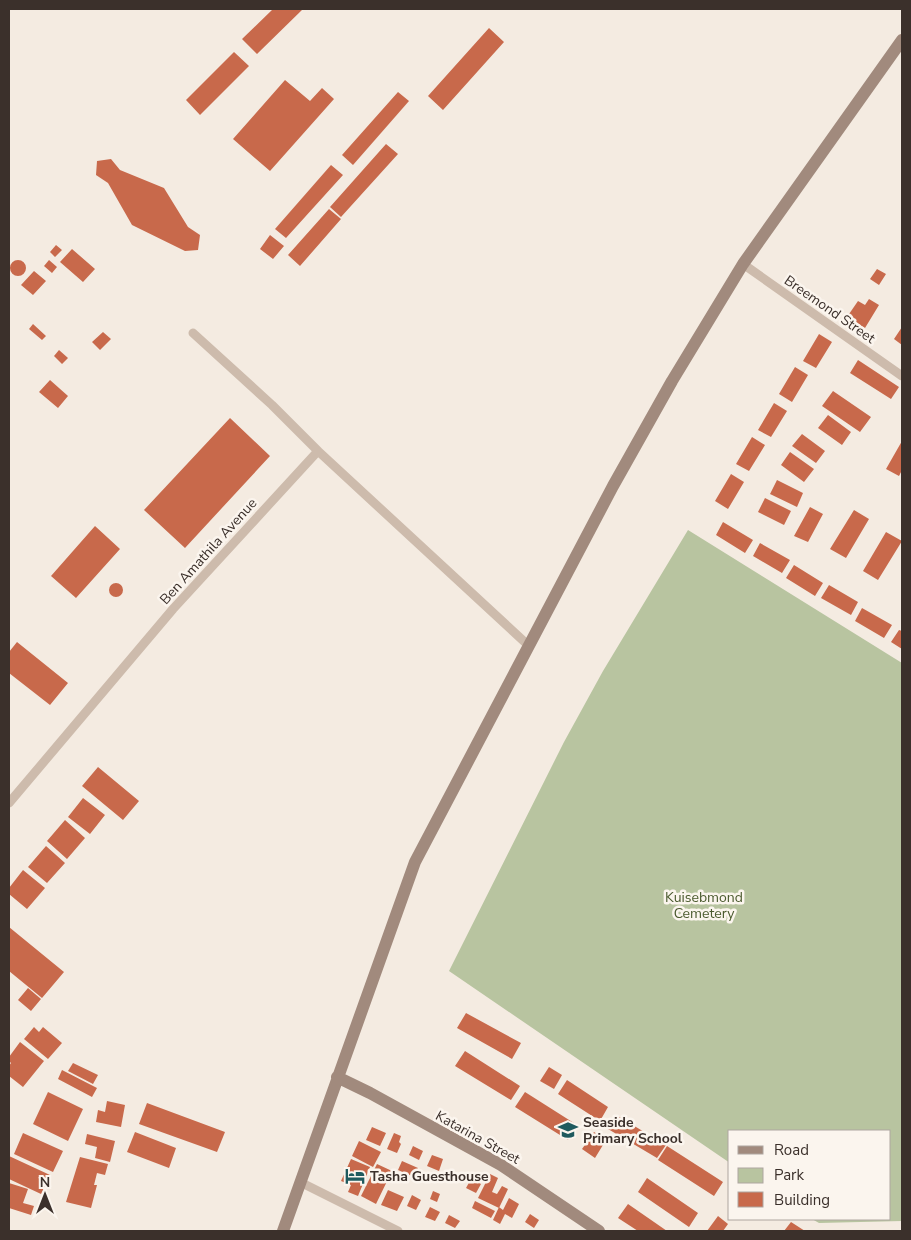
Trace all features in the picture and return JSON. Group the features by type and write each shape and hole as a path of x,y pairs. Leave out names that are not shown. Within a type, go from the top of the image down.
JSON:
{"street":[{"path":"284,1231 337,1077 415,862 618,478 672,381 743,264 902,40"},
{"name":"Breemond Street","path":"743,264 902,376"},
{"path":"193,333 529,646"},
{"name":"Ben Amathila Avenue","path":"9,803 173,610 318,450"},
{"name":"Katarina Street","path":"337,1077 370,1093 501,1165 599,1231"},
{"path":"302,1183 398,1231"}],"green space":[{"name":"Kuisebmond Cemetery","path":"688,530 902,663 902,1221 819,1223 814,1220 891,1220 891,1130 728,1130 728,1162 449,971 564,742 603,671"}],"building":[{"path":"273,9 303,9 257,54 242,39"},
{"path":"489,28 504,42 443,110 428,96"},
{"path":"234,52 249,66 200,115 186,100"},
{"path":"285,80 310,101 322,88 334,99 270,171 233,139"},
{"path":"398,92 409,101 353,165 342,155"},
{"path":"386,144 398,154 341,217 330,207"},
{"path":"111,159 120,170 164,188 188,227 200,235 198,250 185,251 132,225 108,183 96,175 97,161"},
{"path":"331,165 343,175 286,238 275,229"},
{"path":"329,209 341,219 300,266 288,255"},
{"path":"270,235 284,246 273,259 260,249"},
{"path":"56,245 62,250 55,257 50,252"},
{"path":"72,249 95,269 83,282 60,262"},
{"path":"15,260 21,260 26,265 24,274 15,276 10,271 10,265"},
{"path":"49,260 57,267 52,273 44,266"},
{"path":"877,269 886,274 879,285 870,279"},
{"path":"34,271 46,281 33,295 21,285"},
{"path":"869,299 879,305 865,328 847,317 858,301 865,305"},
{"path":"33,324 46,336 42,340 29,329"},
{"path":"902,327 902,345 894,339"},
{"path":"103,332 111,339 100,350 92,342"},
{"path":"819,334 832,342 816,368 803,361"},
{"path":"59,350 68,358 62,364 54,356"},
{"path":"858,360 899,387 891,399 850,373"},
{"path":"795,367 808,375 792,402 779,394"},
{"path":"50,380 68,396 58,408 39,392"},
{"path":"833,391 871,417 860,432 822,406"},
{"path":"774,403 787,411 771,437 758,430"},
{"path":"828,415 851,432 842,445 818,428"},
{"path":"230,418 270,456 185,548 144,510"},
{"path":"802,434 825,451 816,463 792,446"},
{"path":"752,437 765,445 749,471 736,464"},
{"path":"902,441 902,470 899,476 886,469"},
{"path":"790,452 814,469 804,482 781,465"},
{"path":"731,474 744,482 728,509 715,501"},
{"path":"777,480 803,493 797,507 770,494"},
{"path":"765,498 791,511 784,525 758,512"},
{"path":"810,507 823,514 808,542 794,536"},
{"path":"854,510 869,519 846,558 830,549"},
{"path":"723,522 753,540 745,553 716,535"},
{"path":"95,526 120,549 76,598 51,576"},
{"path":"886,532 902,541 878,580 863,571"},
{"path":"760,543 790,560 782,573 753,556"},
{"path":"794,565 823,583 815,596 786,578"},
{"path":"113,583 119,583 123,590 119,597 113,597 109,593 109,587"},
{"path":"829,585 858,602 851,615 821,598"},
{"path":"862,608 892,625 884,638 855,621"},
{"path":"899,630 902,631 902,649 891,642"},
{"path":"17,642 68,683 50,705 9,673 9,652"},
{"path":"98,767 139,801 123,820 82,786"},
{"path":"83,798 105,815 90,834 68,817"},
{"path":"65,820 85,838 67,859 47,841"},
{"path":"46,846 65,863 47,883 28,867"},
{"path":"23,870 45,888 27,909 9,894 9,888"},
{"path":"9,927 64,972 42,998 9,971"},
{"path":"28,988 41,999 31,1011 18,1000"},
{"path":"466,1013 521,1043 512,1059 457,1028"},
{"path":"34,1027 39,1032 43,1027 62,1043 48,1059 24,1039"},
{"path":"20,1042 44,1061 23,1087 9,1076 9,1066 11,1063 9,1057"},
{"path":"465,1051 520,1086 511,1100 455,1066"},
{"path":"73,1063 98,1075 93,1084 68,1071"},
{"path":"549,1067 562,1075 554,1089 540,1081"},
{"path":"62,1070 97,1088 92,1097 58,1079"},
{"path":"567,1080 608,1107 600,1121 558,1094"},
{"path":"48,1092 83,1109 68,1141 33,1124"},
{"path":"525,1092 577,1125 568,1140 515,1107"},
{"path":"107,1101 125,1105 121,1127 96,1122 98,1110 105,1112"},
{"path":"147,1103 225,1132 217,1152 139,1124"},
{"path":"616,1115 666,1145 657,1158 608,1129"},
{"path":"372,1127 386,1133 380,1146 366,1140"},
{"path":"135,1132 176,1148 169,1168 127,1152"},
{"path":"594,1132 606,1140 595,1158 582,1149"},
{"path":"23,1133 63,1151 53,1172 14,1154"},
{"path":"394,1133 401,1136 399,1142 401,1144 397,1153 387,1149"},
{"path":"87,1134 115,1141 110,1162 95,1158 97,1147 85,1144"},
{"path":"359,1141 381,1152 373,1167 352,1156"},
{"path":"413,1146 423,1151 419,1160 409,1155"},
{"path":"667,1146 723,1182 714,1196 658,1160"},
{"path":"432,1155 443,1159 439,1171 427,1166"},
{"path":"9,1156 50,1175 41,1194 9,1179"},
{"path":"80,1157 108,1164 105,1175 97,1173 94,1185 97,1185 91,1208 66,1202"},
{"path":"351,1159 370,1167 358,1196 348,1192 351,1185 341,1181"},
{"path":"402,1161 418,1168 414,1177 398,1170"},
{"path":"377,1164 392,1171 376,1204 361,1196"},
{"path":"490,1174 498,1178 492,1192 497,1194 502,1186 508,1189 499,1208 478,1198"},
{"path":"647,1178 698,1213 689,1227 638,1192"},
{"path":"471,1179 481,1184 476,1193 466,1188"},
{"path":"9,1183 28,1189 23,1203 34,1206 31,1215 9,1208"},
{"path":"388,1190 404,1197 397,1211 381,1205"},
{"path":"433,1191 440,1194 437,1202 430,1199"},
{"path":"412,1195 421,1200 416,1210 407,1206"},
{"path":"509,1198 519,1204 512,1218 505,1214 500,1224 493,1220 499,1207 503,1210"},
{"path":"475,1201 495,1211 491,1218 472,1208"},
{"path":"628,1204 667,1231 638,1231 618,1218"},
{"path":"430,1207 440,1212 435,1221 425,1217"},
{"path":"530,1214 539,1220 534,1228 525,1222"},
{"path":"449,1215 460,1221 455,1228 445,1223"},
{"path":"718,1216 728,1224 723,1231 707,1231"},
{"path":"791,1222 805,1231 784,1231"}],"place":[{"name":"Seaside Primary School","path":"568,1130"},
{"name":"Tasha Guesthouse","path":"355,1176"}]}
